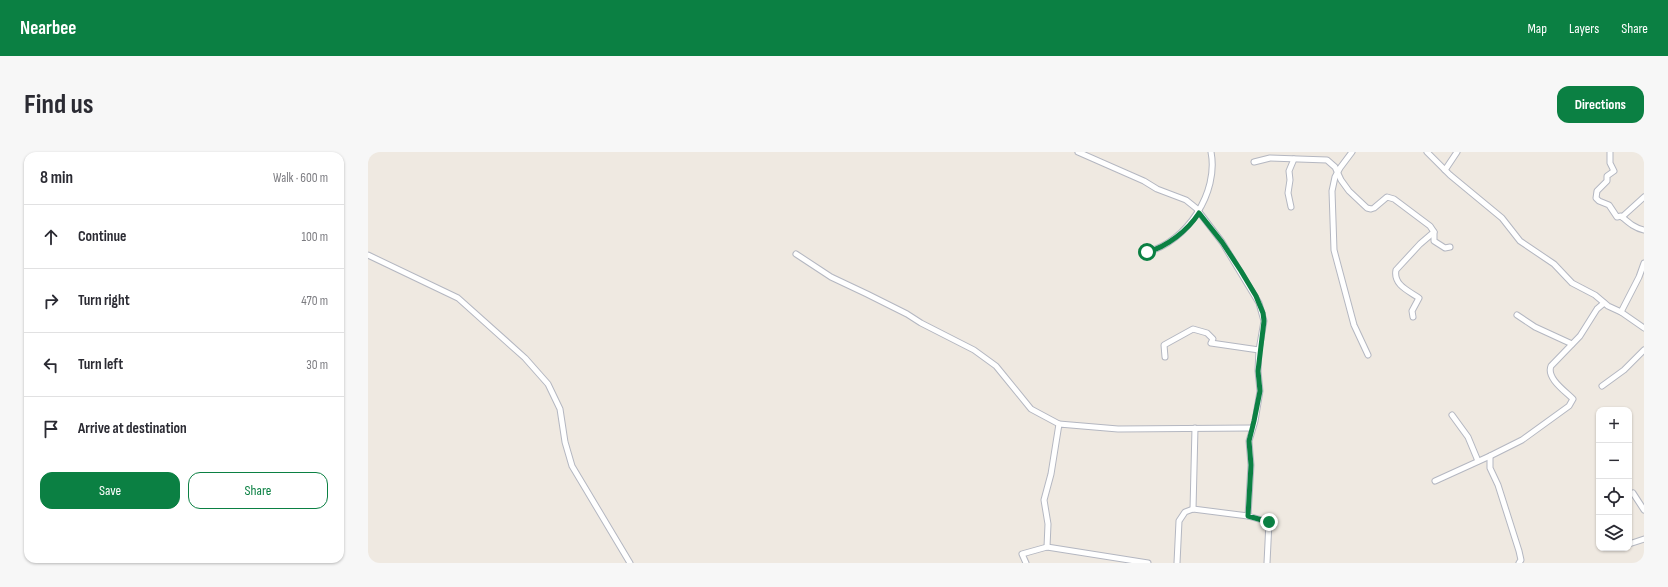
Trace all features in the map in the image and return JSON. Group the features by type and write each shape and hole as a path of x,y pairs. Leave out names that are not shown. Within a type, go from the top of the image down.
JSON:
{"street":[{"path":"1078,152 1144,181 1157,189 1186,200 1199,213 1234,261 1259,303 1264,321 1258,371 1260,391 1249,441 1251,465 1248,516"},
{"path":"1147,252 1160,248 1174,238 1188,226 1199,213 1210,183 1213,162 1211,152"},
{"path":"1352,152 1337,173 1332,191 1334,250 1354,325 1368,355"},
{"path":"1427,152 1445,170 1499,215 1524,244 1554,264 1575,285 1595,295 1604,303 1621,312 1644,328"},
{"path":"1445,170 1457,152"},
{"path":"1610,152 1610,163 1614,171 1607,176 1607,181 1597,191 1596,198 1599,201 1609,205 1617,217 1621,216 1638,229 1644,230"},
{"path":"1254,162 1270,158 1327,160 1335,167 1337,173 1349,191 1367,208 1371,210 1389,197 1418,216 1430,226 1434,232 1434,241 1445,248 1450,247"},
{"path":"1291,207 1288,193 1290,180 1288,171 1294,159"},
{"path":"1622,217 1644,197"},
{"path":"1413,317 1412,310 1419,298 1400,286 1396,278 1396,270 1420,244 1434,232"},
{"path":"796,254 831,277 907,314 921,324 974,350 996,366 1031,409 1059,424 1118,429 1252,428"},
{"path":"368,255 458,298 525,358 548,384 560,409 565,442 572,466 630,563"},
{"path":"1621,312 1639,277 1644,263"},
{"path":"1435,481 1522,440 1572,403 1573,399 1551,376 1551,366 1580,336 1598,309 1604,303"},
{"path":"1517,314 1535,327 1572,344"},
{"path":"1166,357 1164,345 1193,329 1207,333 1213,338 1211,343 1260,350"},
{"path":"1602,386 1624,370 1644,350"},
{"path":"1452,415 1468,437 1478,460"},
{"path":"1047,547 1048,524 1044,500 1051,474 1059,424"},
{"path":"1193,509 1195,428"},
{"path":"1490,456 1490,468 1498,485 1519,551 1521,560 1519,563"},
{"path":"1633,493 1644,510"},
{"path":"1177,563 1179,521 1185,512 1193,509 1248,516 1269,522 1266,563"},
{"path":"1632,543 1644,539"},
{"path":"1026,563 1022,554 1047,547 1148,563"}],"route":[{"path":"1147,252 1160,248 1174,238 1188,226 1199,213 1222,242 1256,296 1263,313 1264,321 1258,371 1260,391 1249,441 1251,465 1248,516 1269,522"}]}
